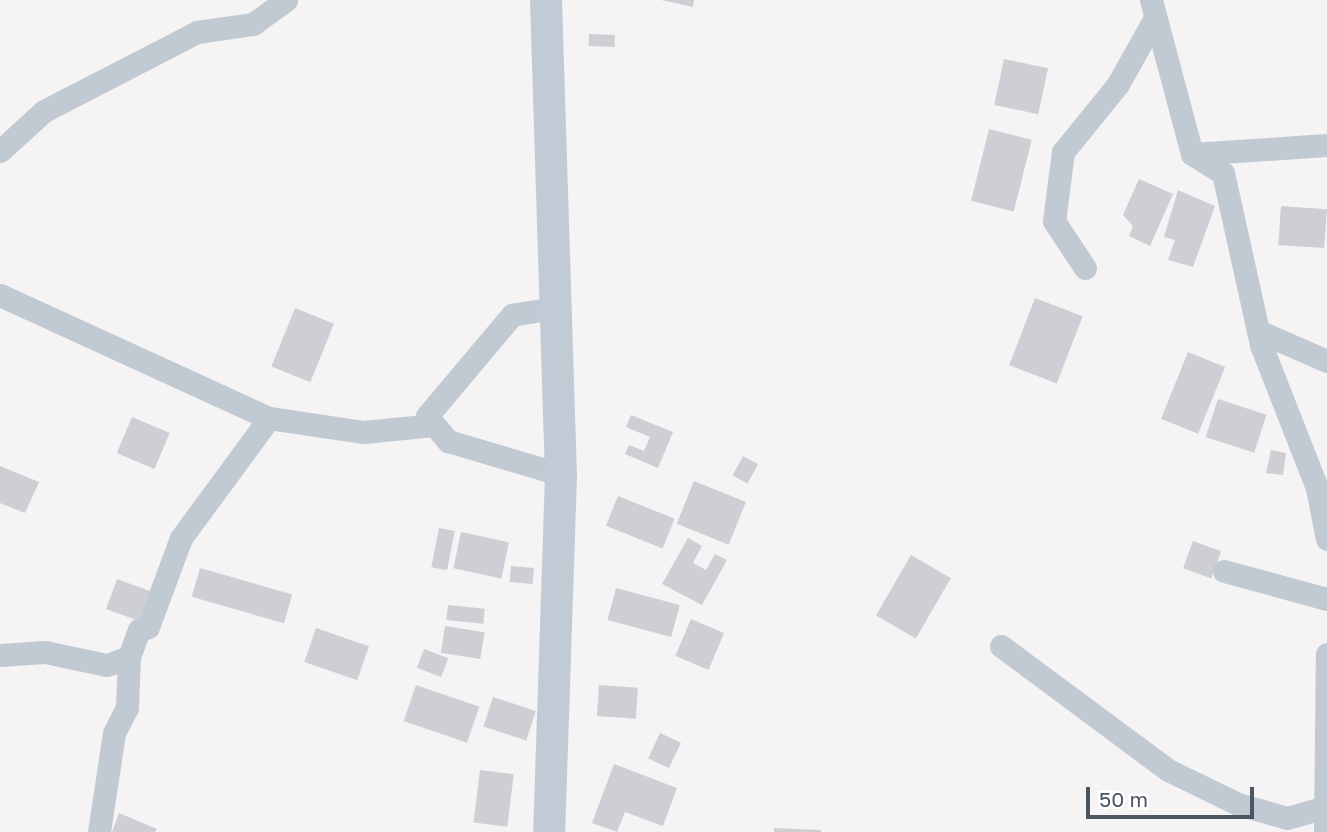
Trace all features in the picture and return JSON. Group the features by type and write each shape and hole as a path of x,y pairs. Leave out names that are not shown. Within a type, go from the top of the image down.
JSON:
{"street":[{"path":"0,151 44,111 197,32 253,24 286,0"},
{"path":"546,0 561,475 549,832"},
{"path":"1153,9 1192,154 1223,173 1258,331 1324,508 1327,539"},
{"path":"1085,268 1054,221 1063,152 1118,83 1153,9"},
{"path":"1192,154 1327,145"},
{"path":"0,295 270,418 363,432 434,425"},
{"path":"542,310 512,315 477,350 456,389 427,416 448,441 546,470"},
{"path":"1258,331 1327,361"},
{"path":"99,832 114,733 127,708 129,657 139,630 148,627 181,538 270,418"},
{"path":"1224,570 1327,599"},
{"path":"1001,646 1168,770 1238,804 1287,818 1322,808"},
{"path":"0,655 45,652 107,665 129,657"},
{"path":"1325,832 1322,808 1327,654"}],"building":[{"path":"661,0 694,0 693,7"},
{"path":"589,34 615,35 615,47 589,46"},
{"path":"1004,59 1048,68 1038,114 994,105"},
{"path":"989,129 1032,140 1014,211 971,201"},
{"path":"1139,179 1173,194 1150,246 1129,236 1133,226 1123,215"},
{"path":"1178,190 1215,206 1193,267 1168,260 1175,240 1164,237"},
{"path":"1281,206 1327,209 1324,248 1278,245"},
{"path":"1035,298 1083,316 1057,383 1009,365"},
{"path":"295,308 334,324 310,382 271,366"},
{"path":"1188,352 1225,367 1198,434 1161,419"},
{"path":"1218,399 1267,415 1254,453 1206,437"},
{"path":"631,415 673,432 658,468 625,454 629,445 644,451 650,437 626,427"},
{"path":"132,417 170,433 155,469 117,453"},
{"path":"1271,450 1286,453 1283,475 1266,473"},
{"path":"743,456 758,464 748,483 733,475"},
{"path":"0,466 39,482 25,513 0,503"},
{"path":"694,481 746,502 729,545 677,524"},
{"path":"618,496 675,519 663,549 606,526"},
{"path":"439,528 455,531 447,570 431,567"},
{"path":"461,532 509,542 501,578 453,568"},
{"path":"688,538 702,546 693,563 706,570 715,554 727,560 702,605 662,584"},
{"path":"1193,541 1221,551 1211,579 1183,568"},
{"path":"911,555 951,578 916,639 876,616"},
{"path":"511,566 534,568 533,584 510,582"},
{"path":"200,568 292,594 284,623 192,597"},
{"path":"117,579 150,591 139,621 106,609"},
{"path":"616,588 680,605 671,637 607,620"},
{"path":"448,605 485,609 483,624 446,620"},
{"path":"691,619 724,633 709,670 675,656"},
{"path":"445,626 485,632 480,659 441,653"},
{"path":"316,628 369,646 357,680 304,662"},
{"path":"424,649 448,658 441,677 417,668"},
{"path":"416,685 479,707 467,743 404,721"},
{"path":"599,685 638,688 636,719 597,716"},
{"path":"493,697 536,711 526,740 483,726"},
{"path":"660,733 681,743 669,768 648,758"},
{"path":"614,764 677,788 663,826 625,812 617,832 592,823"},
{"path":"480,770 514,774 507,827 474,823"},
{"path":"119,813 157,829 155,832 112,832"},
{"path":"774,828 821,830 821,832 774,832"}]}
